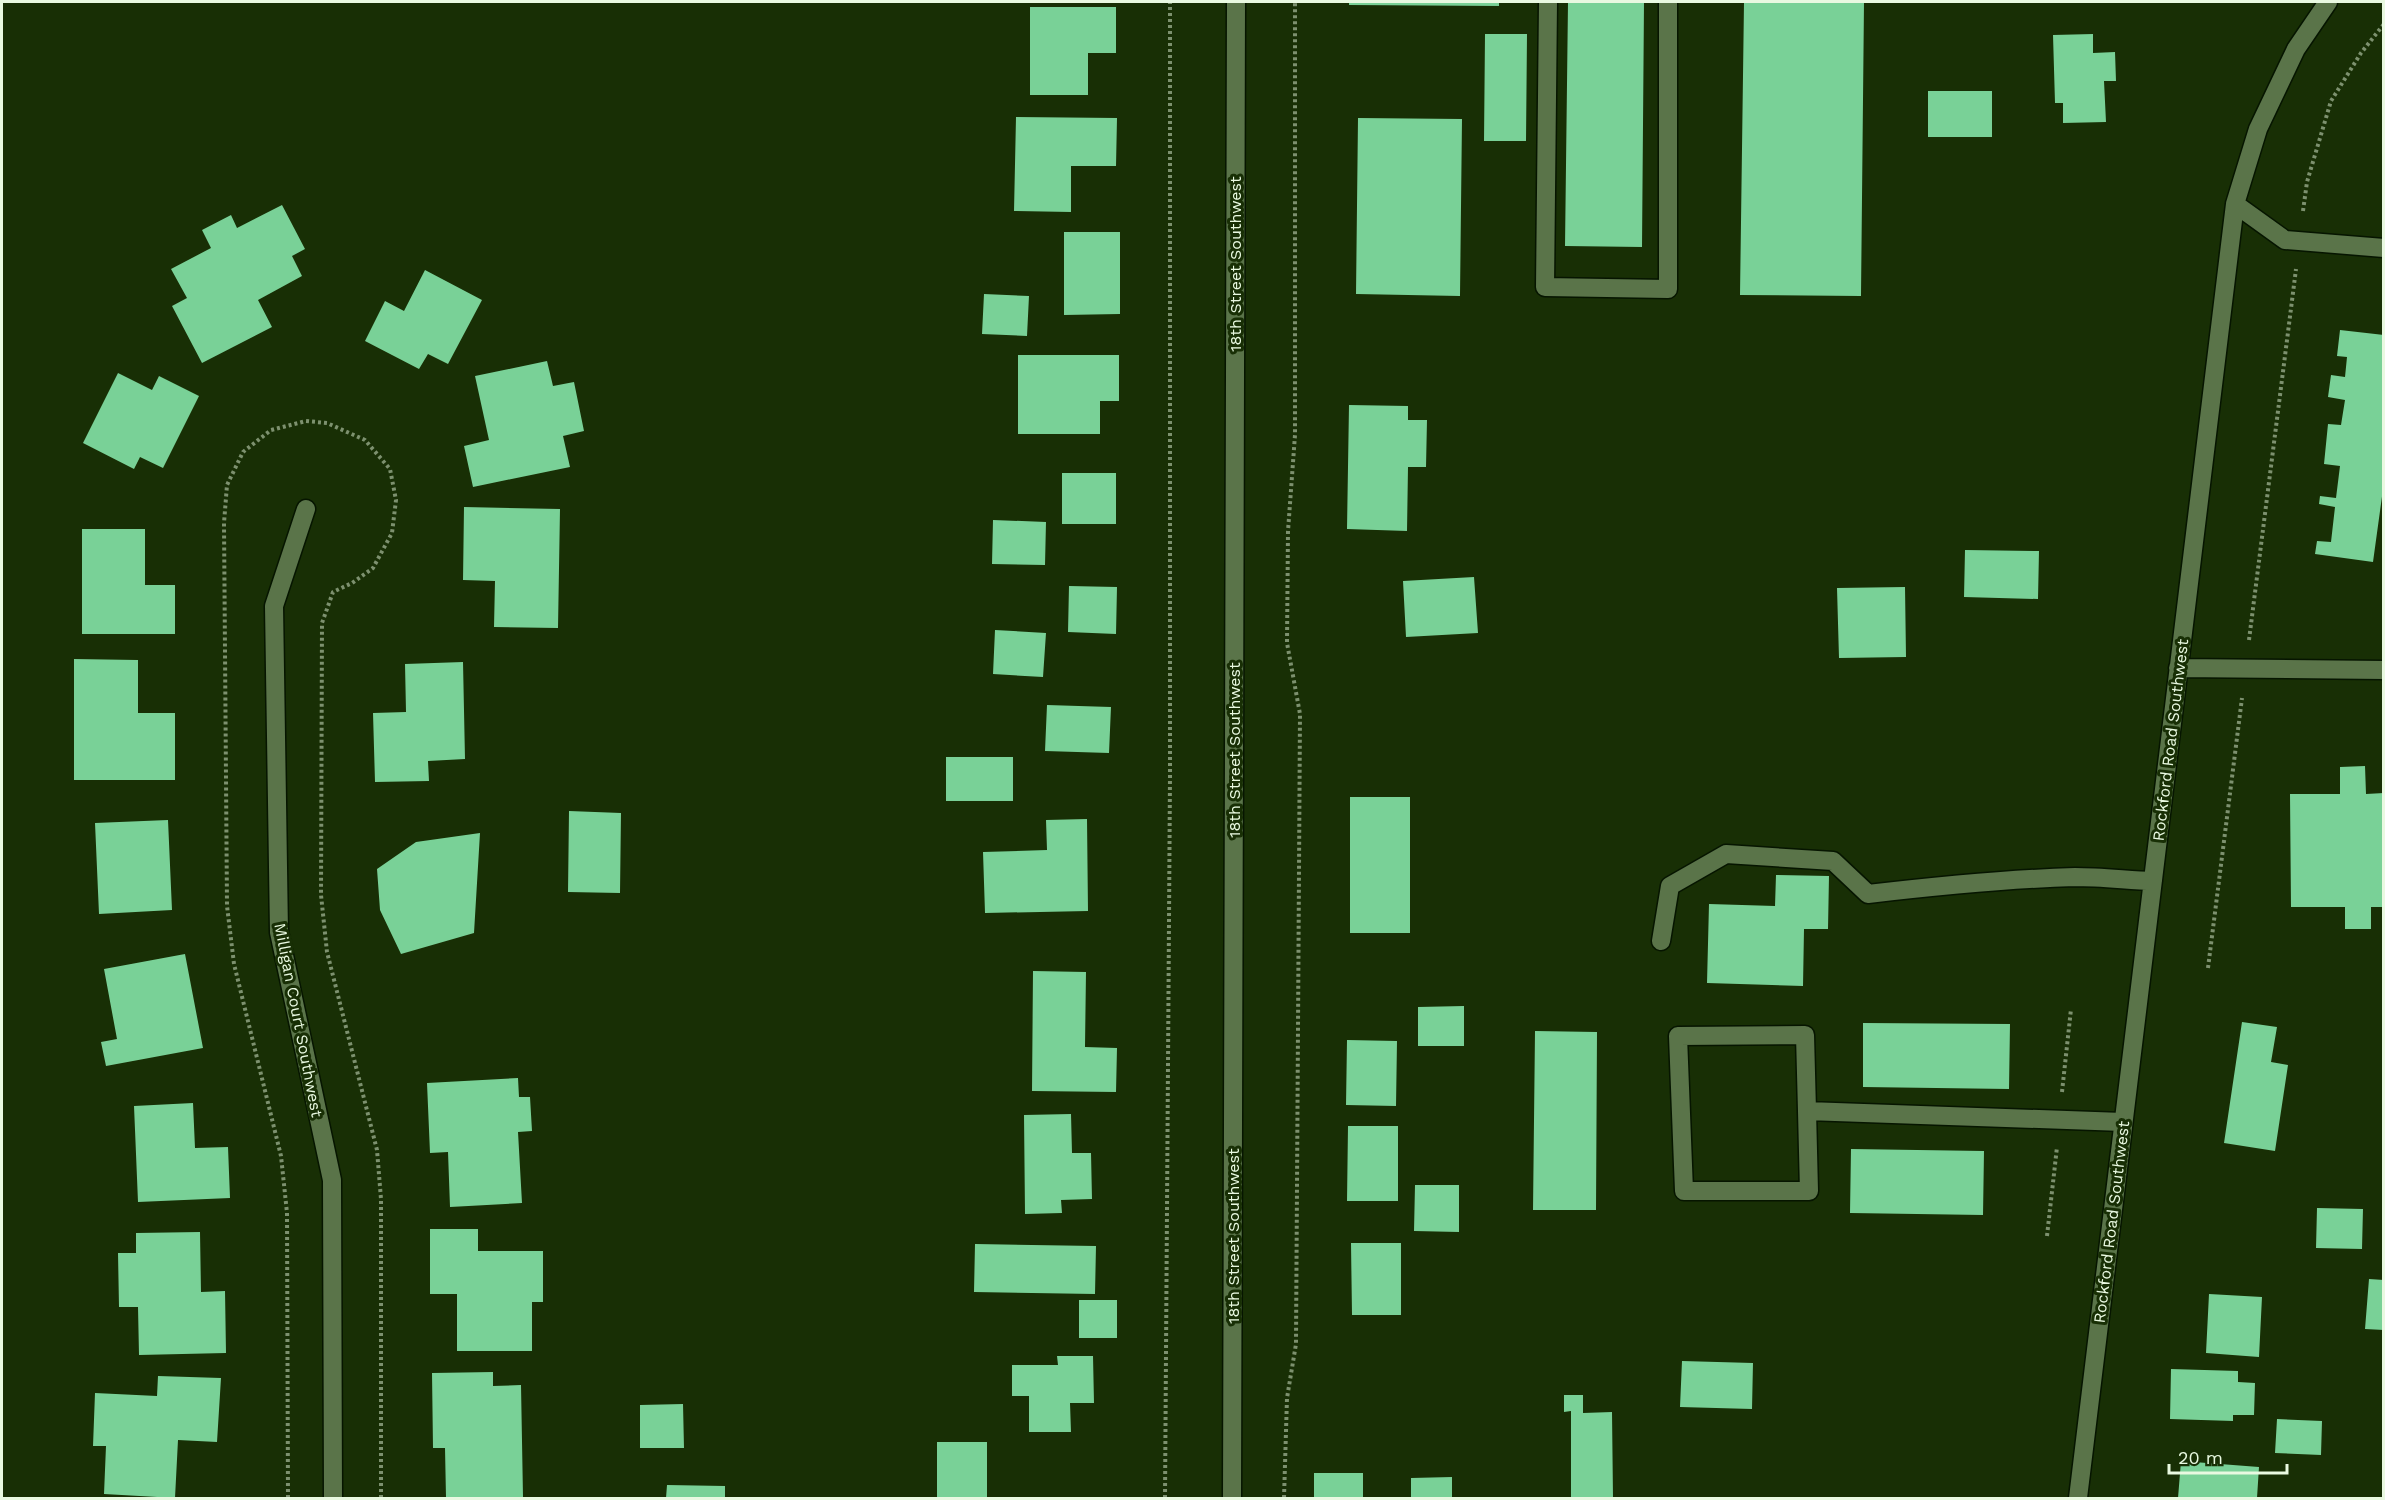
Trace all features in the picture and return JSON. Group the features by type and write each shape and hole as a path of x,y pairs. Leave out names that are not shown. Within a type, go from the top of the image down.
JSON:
{"street":[{"name":"18th Street Southwest","path":"1232,1498 1236,2"},
{"path":"1548,2 1545,287 1668,289 1668,2"},
{"name":"Rockford Road Southwest","path":"2078,1498 2235,204 2258,129 2296,49 2328,2"},
{"path":"2235,204 2285,240 2384,248"},
{"name":"Milligan Court Southwest","path":"306,509 274,606 279,932 332,1180 333,1498"},
{"path":"2178,668 2384,670"},
{"path":"1661,941 1670,886 1726,854 1833,861 1868,894 1951,884 2077,877 2153,881"},
{"path":"1805,1035 1807,1111 1809,1191 1684,1191 1678,1036 1805,1035"},
{"path":"1807,1111 2123,1122"}],"path":[{"path":"1165,1498 1170,777 1170,2"},
{"path":"1284,1498 1287,1398 1296,1344 1300,714 1287,643 1288,531 1294,435 1295,2"},
{"path":"2208,968 2307,182 2331,101 2361,52 2384,24"}],"building":[{"path":"1349,2 1499,2 1499,6 1349,5"},
{"path":"1568,2 1644,2 1642,247 1565,246"},
{"path":"1744,2 1864,2 1861,296 1740,295"},
{"path":"1030,7 1116,7 1116,53 1088,53 1088,95 1030,95"},
{"path":"1485,34 1527,34 1526,141 1484,141"},
{"path":"2093,34 2093,53 2115,52 2116,81 2104,81 2106,122 2063,123 2063,103 2055,103 2053,35"},
{"path":"1928,91 1992,91 1992,137 1928,137"},
{"path":"1016,117 1117,118 1116,166 1071,166 1071,212 1014,211"},
{"path":"1358,118 1462,119 1460,296 1356,294"},
{"path":"282,205 305,249 292,256 302,276 258,300 272,327 202,363 172,306 187,298 171,269 211,248 202,230 231,215 237,228"},
{"path":"1064,232 1120,232 1120,314 1064,315"},
{"path":"425,270 482,300 448,364 428,354 419,369 365,341 385,301 404,311"},
{"path":"984,294 1029,296 1027,336 982,334"},
{"path":"2340,330 2384,335 2384,482 2373,562 2315,554 2317,541 2331,542 2335,507 2319,504 2320,496 2336,498 2340,466 2324,464 2328,424 2341,425 2345,400 2328,397 2331,375 2345,377 2347,357 2337,356"},
{"path":"1018,355 1119,355 1119,401 1100,401 1100,434 1018,434"},
{"path":"547,361 553,386 574,382 584,431 563,436 570,467 473,487 464,446 489,440 475,376"},
{"path":"118,373 152,390 159,376 199,396 163,468 140,457 134,469 83,443"},
{"path":"1349,405 1408,406 1408,420 1427,420 1426,467 1408,467 1407,531 1347,529"},
{"path":"1062,473 1116,473 1116,524 1062,524"},
{"path":"464,507 560,509 558,628 494,627 495,581 463,580"},
{"path":"993,520 1046,522 1045,565 992,564"},
{"path":"82,529 145,529 145,585 175,585 175,634 82,634"},
{"path":"1965,550 2039,551 2038,599 1964,597"},
{"path":"1474,577 1478,633 1406,637 1403,581"},
{"path":"1069,586 1117,587 1116,634 1068,632"},
{"path":"1905,587 1906,657 1839,658 1837,588"},
{"path":"995,630 1046,633 1043,677 993,674"},
{"path":"74,659 138,660 138,713 175,713 175,780 74,780"},
{"path":"463,662 465,759 428,761 429,781 375,782 373,713 406,712 405,664"},
{"path":"1047,705 1111,707 1109,753 1045,751"},
{"path":"946,757 1013,757 1013,801 946,801"},
{"path":"2365,766 2366,794 2384,793 2384,907 2371,907 2371,929 2345,929 2345,907 2291,907 2290,794 2340,794 2340,767"},
{"path":"1350,797 1410,797 1410,933 1350,933"},
{"path":"569,811 621,813 620,893 568,892"},
{"path":"1087,819 1088,911 985,913 983,852 1047,850 1046,820"},
{"path":"168,820 172,910 99,914 95,823"},
{"path":"480,833 474,933 401,954 380,910 377,869 416,842"},
{"path":"1776,875 1829,876 1828,929 1804,929 1803,986 1707,983 1709,904 1775,906"},
{"path":"185,954 203,1048 106,1066 101,1042 117,1039 104,969"},
{"path":"1033,971 1086,972 1085,1047 1117,1048 1116,1092 1032,1091"},
{"path":"1464,1006 1464,1046 1418,1046 1418,1007"},
{"path":"2242,1022 2277,1027 2271,1062 2288,1065 2275,1151 2224,1143"},
{"path":"1863,1023 2010,1024 2009,1089 1863,1087"},
{"path":"1535,1031 1597,1032 1596,1210 1533,1210"},
{"path":"1347,1040 1397,1041 1396,1106 1346,1105"},
{"path":"518,1078 519,1097 530,1097 532,1131 518,1132 522,1203 450,1207 448,1152 430,1153 427,1083"},
{"path":"193,1103 195,1148 228,1147 230,1198 138,1202 134,1106"},
{"path":"1071,1114 1072,1153 1091,1153 1092,1199 1061,1200 1062,1213 1025,1214 1024,1115"},
{"path":"1348,1126 1398,1126 1398,1201 1347,1201"},
{"path":"1851,1149 1984,1151 1983,1215 1850,1213"},
{"path":"1415,1185 1459,1185 1459,1232 1414,1231"},
{"path":"2317,1208 2363,1209 2362,1249 2316,1248"},
{"path":"430,1229 478,1229 478,1251 543,1251 543,1302 532,1302 532,1351 457,1351 457,1294 430,1294"},
{"path":"200,1232 201,1292 225,1291 226,1353 139,1355 138,1307 119,1307 118,1253 136,1253 136,1233"},
{"path":"1351,1243 1401,1243 1401,1315 1352,1315"},
{"path":"975,1244 1096,1246 1095,1294 974,1292"},
{"path":"2369,1279 2384,1280 2384,1330 2365,1329"},
{"path":"2209,1294 2262,1297 2259,1357 2206,1353"},
{"path":"1079,1300 1117,1300 1117,1338 1079,1338"},
{"path":"1057,1356 1093,1356 1094,1403 1070,1403 1071,1432 1029,1432 1029,1396 1012,1396 1012,1365 1058,1365"},
{"path":"1682,1361 1753,1363 1752,1409 1680,1407"},
{"path":"2171,1369 2238,1371 2238,1382 2255,1383 2254,1415 2233,1415 2233,1421 2170,1419"},
{"path":"493,1372 493,1386 521,1385 523,1497 446,1498 445,1448 433,1448 432,1373"},
{"path":"158,1376 221,1378 217,1442 178,1440 175,1498 104,1494 106,1446 93,1446 95,1393 157,1396"},
{"path":"1564,1395 1583,1395 1583,1413 1612,1412 1613,1498 1571,1498 1571,1411 1564,1412"},
{"path":"683,1404 684,1448 640,1448 640,1405"},
{"path":"2277,1419 2322,1421 2321,1455 2275,1453"},
{"path":"937,1442 987,1442 987,1498 937,1498"},
{"path":"2181,1461 2259,1467 2257,1498 2178,1498"},
{"path":"1314,1473 1363,1473 1363,1498 1314,1498"},
{"path":"1452,1477 1452,1498 1411,1498 1411,1478"},
{"path":"667,1485 725,1486 725,1498 666,1498"}]}
